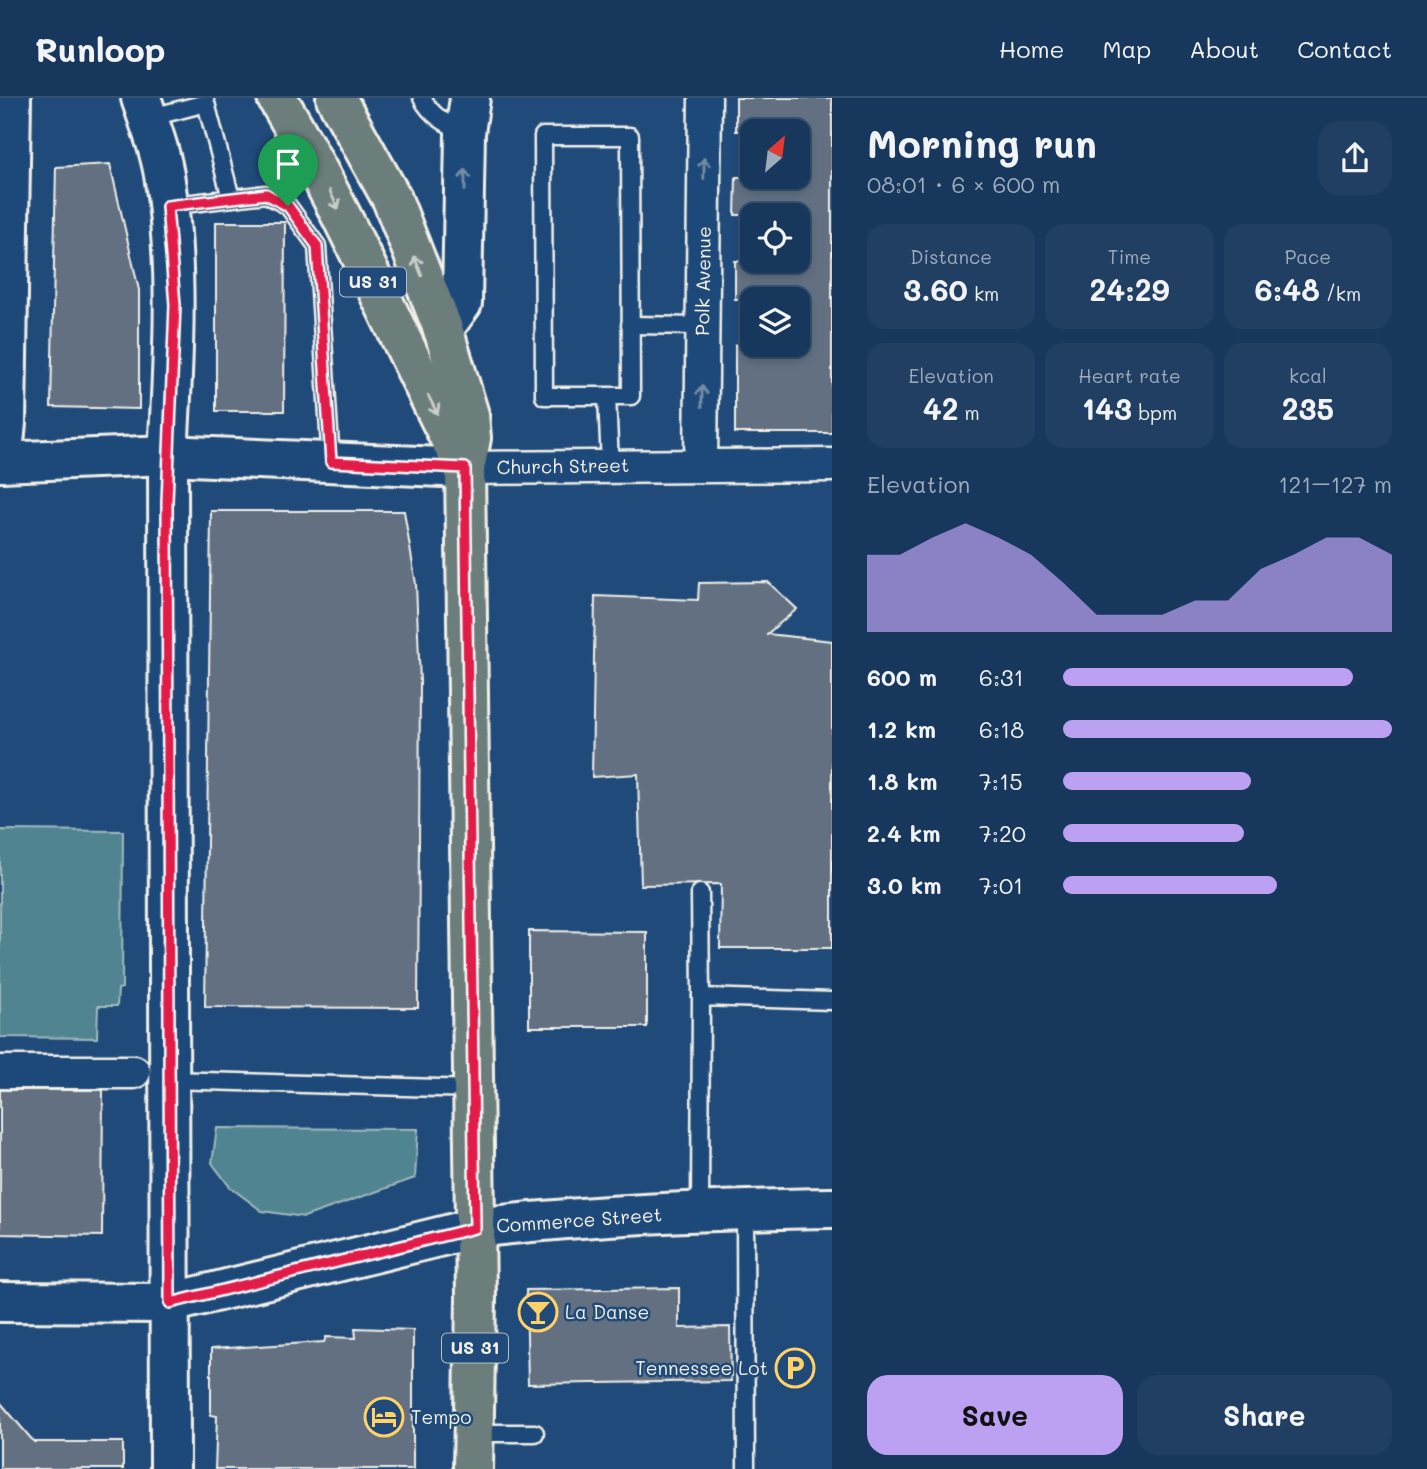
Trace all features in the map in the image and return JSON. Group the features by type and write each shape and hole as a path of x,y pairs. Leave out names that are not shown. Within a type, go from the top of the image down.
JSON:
{"main road":[{"name":"US 31","path":"277,98 322,173 407,355 465,468"},
{"name":"US 31","path":"336,98 392,199 443,329 469,415 471,438 465,468 475,1228 473,1451"}],"street":[{"path":"1,462 6,423 11,98"},
{"name":"Polk Avenue","path":"701,464 705,98"},
{"path":"145,108 165,182 175,305 168,455 151,1076 170,1303 170,1469"},
{"path":"443,329 462,303 468,116"},
{"name":"Church Street","path":"1,462 168,455 465,468 832,465"},
{"path":"0,1072 151,1076"},
{"name":"Commerce Street","path":"0,1302 170,1303 475,1228 745,1209 832,1208"}],"lane":[{"path":"422,98 427,108 441,121 468,116"},
{"path":"145,108 206,103 231,198"},
{"path":"543,136 629,136 631,396 607,396 544,396 543,136"},
{"path":"167,206 266,194 288,206 317,246 331,462"},
{"path":"630,325 702,326"},
{"path":"607,396 610,465"},
{"path":"700,893 700,1212"},
{"path":"701,997 832,1001"},
{"path":"151,1076 473,1089"},
{"path":"745,1209 746,1469"},
{"path":"473,1451 535,1433"}],"green space":[{"path":"0,830 123,831 122,988 118,989 117,1006 98,1006 97,1038 0,1037"},
{"path":"217,1128 418,1129 415,1178 304,1217 262,1211 230,1187 212,1163"}],"building":[{"path":"736,98 832,98 832,433 735,433 735,345 740,345 740,357 810,357 810,287 740,287 740,299 735,299 735,261 740,261 740,273 810,273 810,203 740,203 740,215 735,215 736,177 740,177 740,189 810,189 810,119 740,119 740,131 736,131"},
{"path":"110,164 139,290 139,409 51,407 56,167"},
{"path":"216,222 285,222 284,411 216,411"},
{"path":"211,511 404,511 416,584 420,683 418,1008 205,1007"},
{"path":"768,582 797,609 767,634 832,641 832,948 720,948 721,884 641,885 638,774 592,777 595,596 698,600 699,583"},
{"path":"529,931 647,932 647,1027 529,1027"},
{"path":"0,1090 103,1090 102,1236 0,1234"},
{"path":"679,1288 679,1328 730,1327 731,1381 528,1384 526,1290"},
{"path":"355,1328 413,1330 413,1469 215,1469 217,1416 211,1415 211,1349 324,1342 326,1337 356,1338"},
{"path":"0,1402 34,1442 123,1442 123,1469 0,1469"}],"place":[{"name":"La Danse","path":"538,1312"},
{"name":"Tennessee Lot","path":"795,1368"},
{"name":"Tempo","path":"384,1417"}],"route":[{"path":"266,194 288,206 317,246 331,462 465,468 475,1228 170,1303 167,501 175,305 167,206 266,194"}]}
